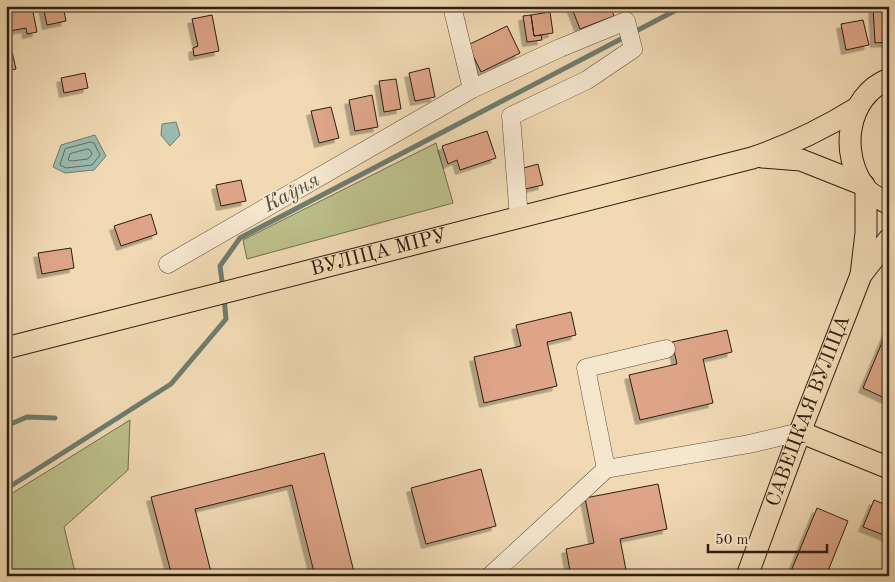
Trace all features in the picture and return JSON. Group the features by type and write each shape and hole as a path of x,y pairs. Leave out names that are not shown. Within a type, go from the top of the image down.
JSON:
{"main road":[{"path":"865,187 854,167 850,149 850,132 857,108 866,96 889,79"},
{"name":"ВУЛІЦА МІРУ","path":"6,348 752,158 804,138 857,108"},
{"name":"ВУЛІЦА МІРУ","path":"752,158 776,157 801,160 865,187 889,204"},
{"name":"САВЕЦКАЯ ВУЛІЦА","path":"747,576 861,275 866,232 865,187"},
{"name":"САВЕЦКАЯ ВУЛІЦА","path":"861,275 889,239"},
{"path":"800,432 889,468"}],"street":[{"path":"452,6 472,89"},
{"path":"168,264 472,89 560,48 626,21 633,49 587,80 510,116 520,218"},
{"path":"606,469 586,368 666,349"},
{"path":"490,576 606,469 749,444 800,432"}],"green space":[{"path":"436,143 453,203 247,259 243,240"},
{"path":"130,420 128,470 64,527 76,576 6,576 6,497"}],"water":[{"path":"176,122 180,135 170,146 161,135 162,124"},
{"path":"95,135 106,156 94,170 65,173 53,167 61,145"}],"building":[{"path":"6,6 22,6 23,9 32,7 37,32 27,34 26,28 10,31"},
{"path":"43,6 63,6 66,21 47,25"},
{"path":"571,6 610,6 614,16 580,29"},
{"path":"873,6 889,6 889,42 875,43"},
{"path":"550,12 553,33 534,36 531,15"},
{"path":"212,15 219,51 194,56 193,48 198,46 192,19"},
{"path":"531,15 534,36 541,35 542,40 527,42 523,16"},
{"path":"863,20 869,45 846,50 841,24"},
{"path":"6,26 16,69 6,71"},
{"path":"507,26 520,53 481,72 468,45"},
{"path":"429,68 435,97 415,101 409,73"},
{"path":"85,73 88,88 64,93 61,78"},
{"path":"396,79 401,109 384,112 379,81"},
{"path":"372,95 378,127 355,131 349,100"},
{"path":"331,107 339,138 319,143 311,111"},
{"path":"487,131 496,158 460,170 457,160 448,164 442,146"},
{"path":"538,164 543,185 525,189 520,169"},
{"path":"241,180 246,201 221,206 216,185"},
{"path":"151,214 157,234 121,246 114,226"},
{"path":"71,248 74,268 42,274 38,253"},
{"path":"571,312 576,335 547,342 557,386 484,403 474,357 521,346 516,325"},
{"path":"889,326 889,400 863,388"},
{"path":"727,330 732,352 703,359 713,403 640,420 629,375 677,364 672,342"},
{"path":"324,453 355,576 315,576 292,485 195,509 212,576 172,576 151,497"},
{"path":"481,469 496,526 426,544 411,488"},
{"path":"658,484 667,529 620,539 626,570 600,576 571,576 566,549 594,543 585,498"},
{"path":"874,500 889,506 889,537 863,527"},
{"path":"817,508 848,521 826,576 789,576"}],"waterway":[{"name":"Каўня","path":"223,289 220,266 240,238 684,6"},
{"name":"Каўня","path":"6,489 171,384 226,319 224,297"},
{"path":"6,426 27,417 55,418"}]}
